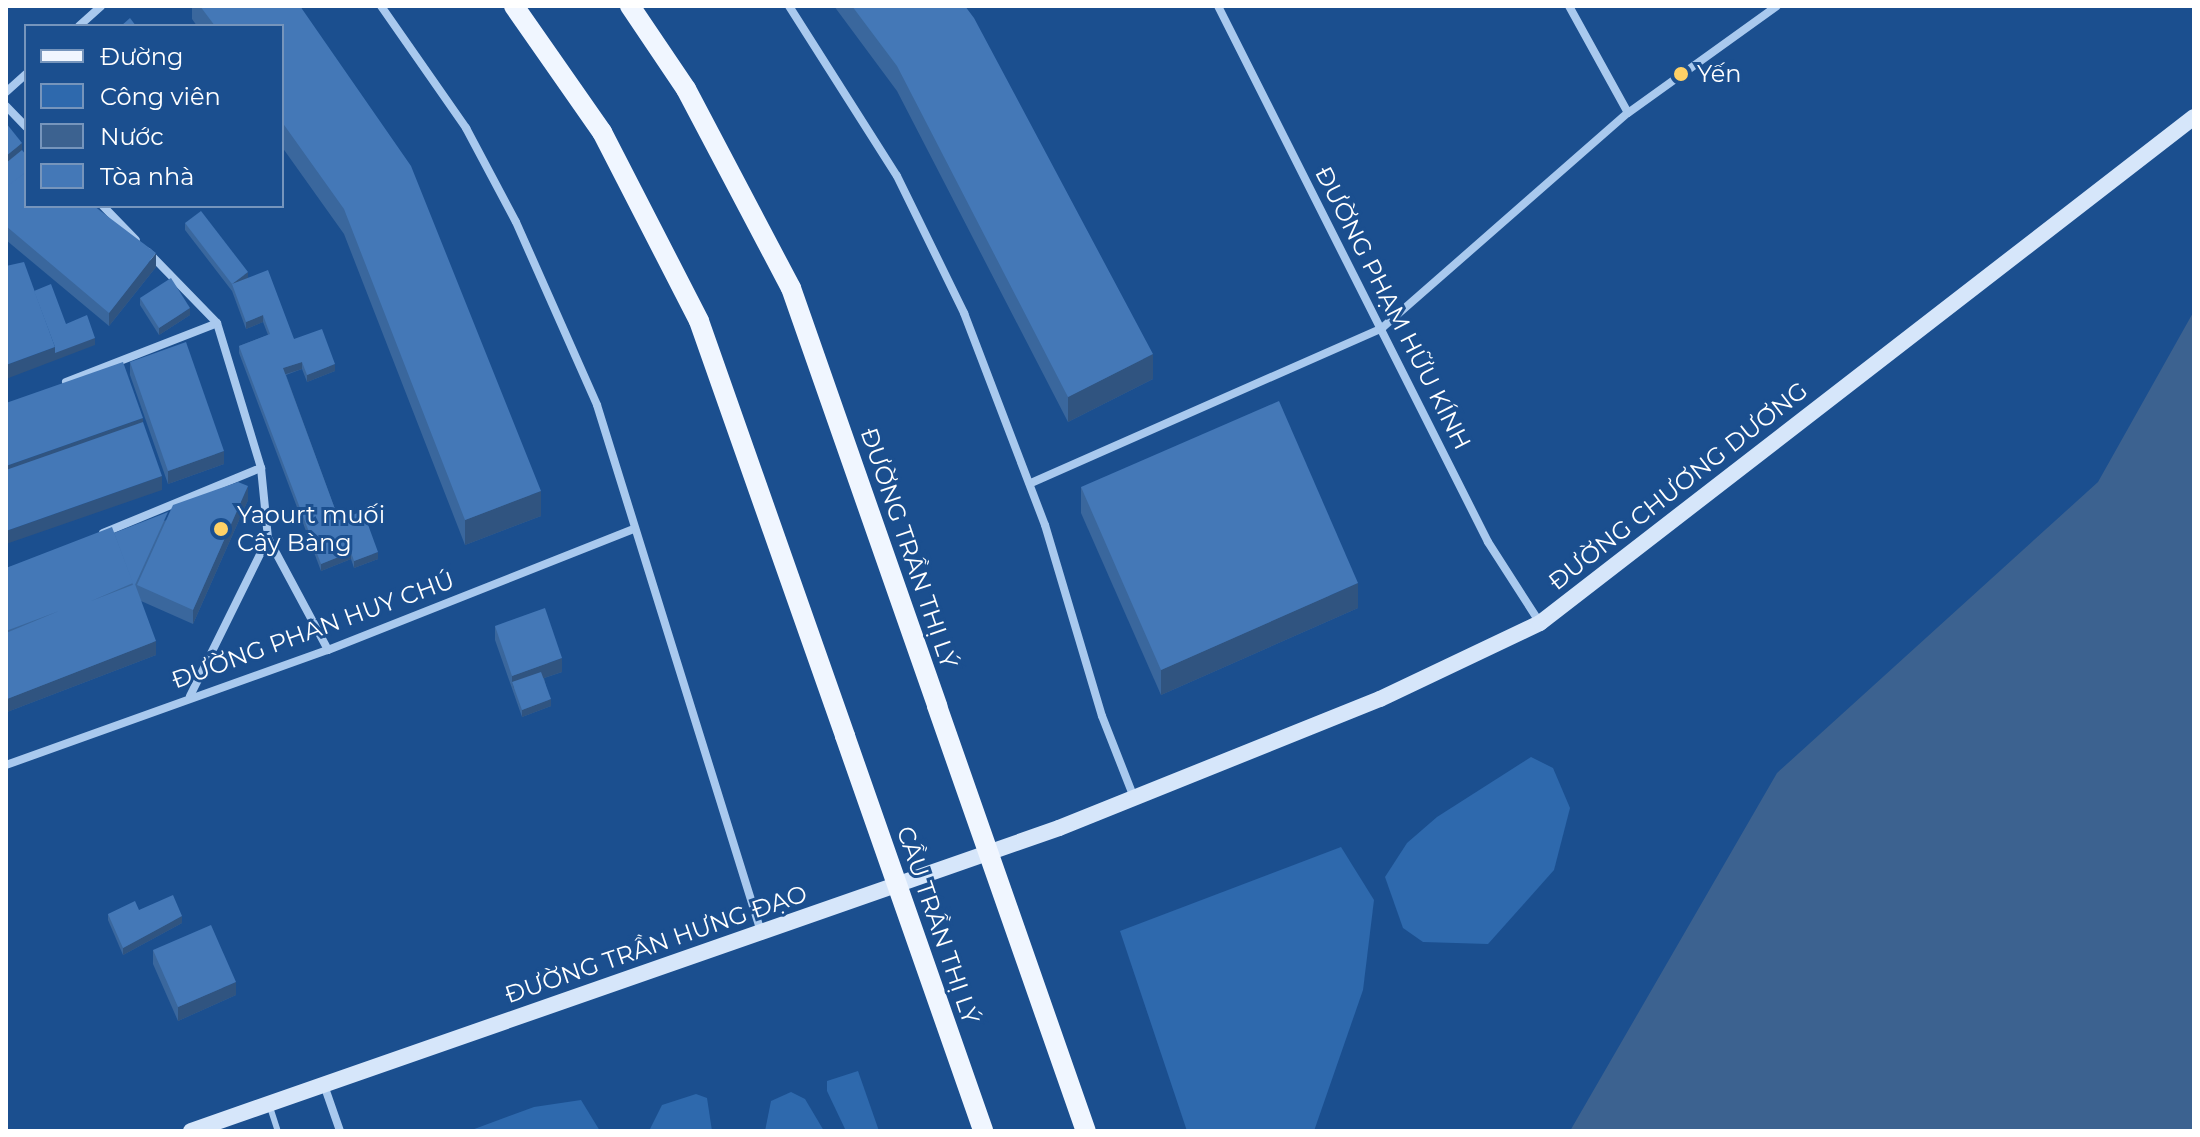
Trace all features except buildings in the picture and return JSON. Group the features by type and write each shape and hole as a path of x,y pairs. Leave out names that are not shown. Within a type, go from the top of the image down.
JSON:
{"main road":[{"name":"CẦU TRẦN THỊ LÝ","path":"514,6 602,132 699,321 983,1131"},
{"name":"ĐƯỜNG TRẦN THỊ LÝ","path":"630,6 686,89 791,288 1086,1131"},
{"name":"ĐƯỜNG CHƯƠNG DƯƠNG","path":"1133,795 1380,699 1540,623 2194,117"},
{"name":"ĐƯỜNG TRẦN HƯNG ĐẠO","path":"191,1131 1059,828 1133,795"}],"street":[{"path":"81,24 101,6"},
{"path":"381,6 466,128 516,222 597,405 633,529 761,932"},
{"path":"789,6 897,176 964,313 1031,483 1102,716 1133,795"},
{"name":"ĐƯỜNG PHẠM HỮU KÍNH","path":"1218,6 1488,542 1540,623"},
{"path":"1569,6 1628,113"},
{"path":"1031,483 1382,328 1628,113 1777,6"},
{"path":"6,92 24,76"},
{"path":"6,106 24,125"},
{"path":"105,208 217,323 261,468 268,538 328,650"},
{"path":"48,389 217,323"},
{"path":"91,538 261,468"},
{"name":"ĐƯỜNG PHAN HUY CHÚ","path":"6,765 190,696 328,650 633,529"},
{"path":"190,696 268,538"},
{"path":"324,1084 340,1131"}],"lane":[{"path":"268,1104 278,1131"}],"green space":[{"path":"1531,757 1553,768 1570,808 1554,870 1488,944 1423,942 1403,928 1385,877 1407,843 1437,817"},
{"path":"1341,847 1374,900 1363,990 1314,1131 1187,1131 1120,931"},
{"path":"858,1071 879,1131 846,1131 827,1091 827,1081"},
{"path":"791,1092 805,1099 824,1131 765,1131 771,1101"},
{"path":"696,1094 707,1098 712,1131 649,1131 662,1105"},
{"path":"581,1100 600,1131 469,1131 534,1107"}],"water":[{"path":"2194,311 2194,1131 1570,1131 1777,773 2098,482"}],"place":[{"name":"Yến","path":"1681,74"},
{"name":"Yaourt muối Cây Bàng","path":"221,529"}]}
